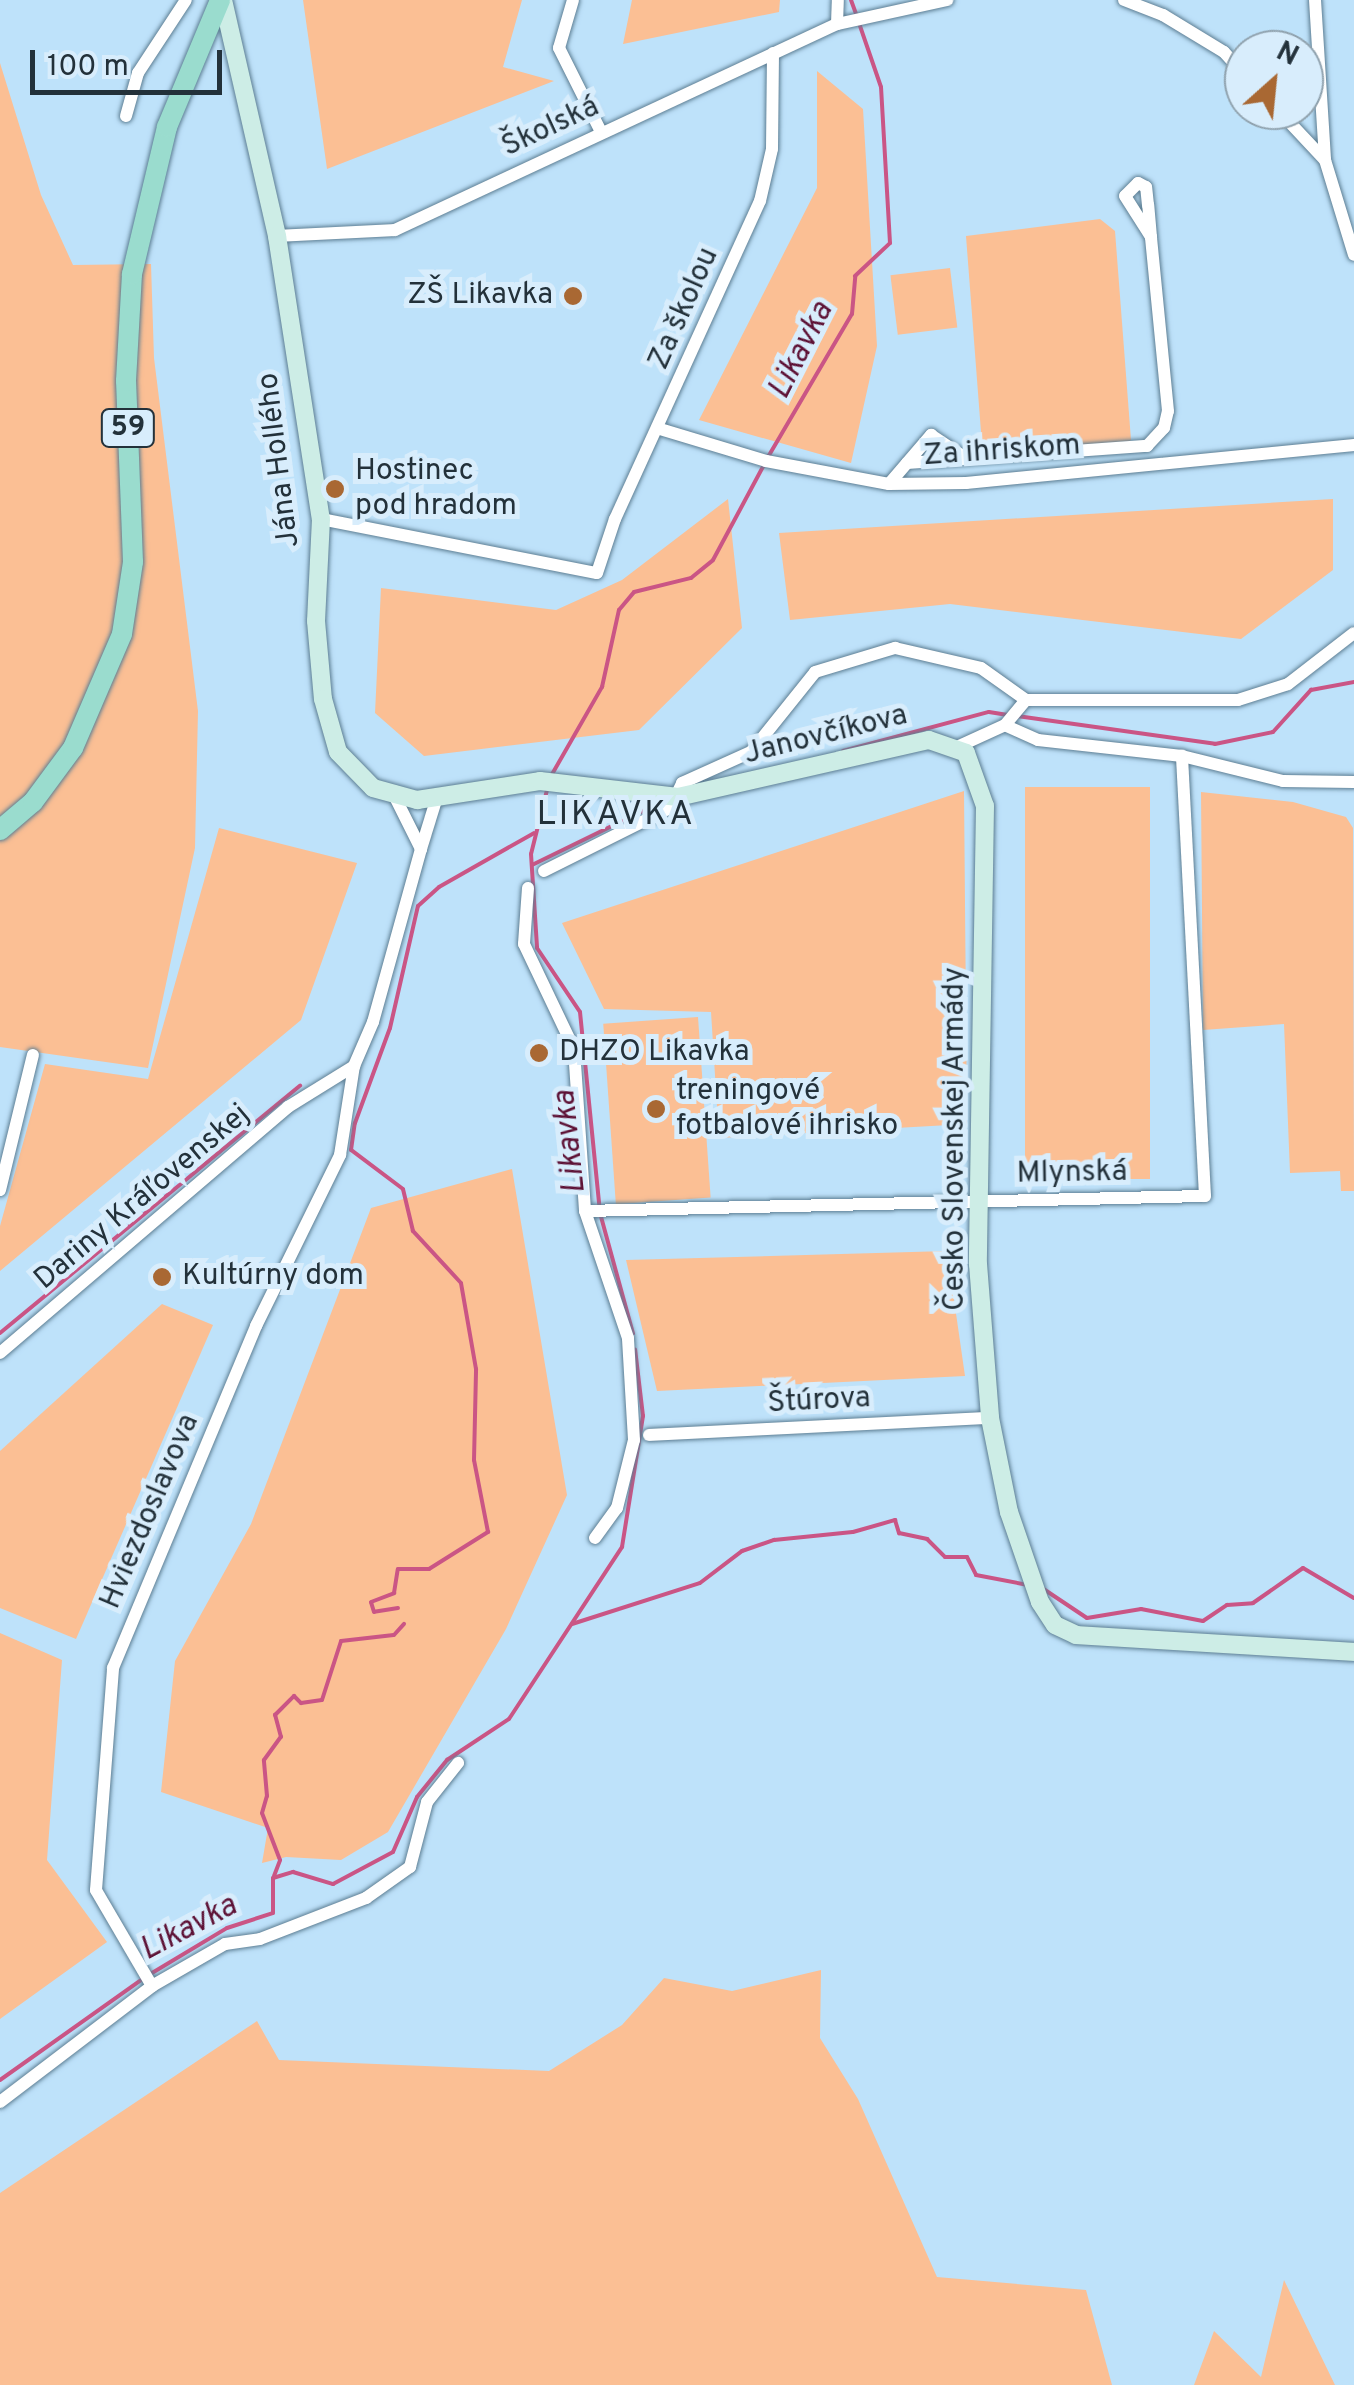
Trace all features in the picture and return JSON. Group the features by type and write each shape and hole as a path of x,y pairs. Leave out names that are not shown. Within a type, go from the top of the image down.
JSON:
{"main road":[{"name":"59","path":"0,830 33,802 73,748 122,634 132,562 126,381 132,274 167,126 222,0"}],"street":[{"path":"126,116 138,73 186,0"},
{"name":"Jána Hollého","path":"222,0 277,236 321,519 316,621 329,723 349,767 395,797"},
{"path":"573,0 560,48 600,132"},
{"path":"837,24 838,0"},
{"name":"Školská","path":"277,236 394,230 837,24 947,0"},
{"path":"1124,0 1174,22 1224,59"},
{"path":"1314,0 1325,160 1354,255"},
{"name":"Za školou","path":"321,519 598,573 615,519 660,429 770,170 773,54"},
{"path":"1297,130 1325,160"},
{"path":"907,462 1147,446 1164,428 1168,411 1151,237"},
{"name":"Za ihriskom","path":"660,429 766,462 889,484 966,483 1354,445"},
{"path":"889,484 931,435 968,459"},
{"path":"544,871 670,808 682,783 751,752 815,672 895,648 981,668 1026,700 1238,700 1288,684 1354,633"},
{"name":"Janovčíkova","path":"395,797 436,797 540,781 678,797 929,740 957,747 1004,725 1026,700"},
{"path":"1004,725 1038,740 1182,756 1283,781 1354,782"},
{"name":"Česko Slovenskej Armády","path":"957,747 973,762 984,806 980,1201 990,1418 1024,1565 1055,1625 1076,1635 1354,1652"},
{"name":"Mlynská","path":"595,1210 1206,1196 1185,902 1182,756"},
{"path":"395,797 421,849"},
{"path":"354,1066 436,797"},
{"path":"528,888 524,944 574,1050 595,1210 628,1338 634,1440 618,1508 594,1538"},
{"path":"0,1190 33,1055"},
{"name":"Dariny Kráľovenskej","path":"0,1353 322,1084 354,1066"},
{"name":"Hviezdoslavova","path":"152,1986 96,1890 114,1668 256,1326 340,1155 354,1066"},
{"path":"322,1084 348,1103"},
{"name":"Štúrova","path":"650,1436 990,1418"},
{"path":"0,2102 152,1986 224,1944 260,1939 366,1898 410,1866 427,1802 458,1763"}],"shaded area":[{"path":"303,0 522,0 503,67 554,81 327,169"},
{"path":"632,0 780,0 779,12 623,44"},
{"path":"0,63 41,195 73,265 151,264 154,358 198,711 195,848 148,1068 0,1047"},
{"path":"817,71 863,109 877,346 851,463 699,420 817,188"},
{"path":"1100,219 1115,231 1131,440 1123,445 988,453 982,445 966,236"},
{"path":"950,268 957,328 898,335 890,275"},
{"path":"728,499 742,628 639,730 424,756 375,713 381,588 556,610 622,580"},
{"path":"1333,499 1333,570 1241,639 950,604 790,620 779,533"},
{"path":"1025,787 1150,787 1150,1179 1025,1179"},
{"path":"964,791 967,1124 719,1138 711,1012 604,1009 562,923"},
{"path":"1201,792 1293,802 1346,817 1353,828 1354,1191 1341,1191 1340,1171 1290,1173 1284,1024 1203,1030"},
{"path":"219,828 357,863 301,1020 0,1271 0,1226 45,1064 148,1079"},
{"name":"treningové fotbalové ihrisko","path":"698,1017 711,1198 616,1204 603,1024"},
{"path":"512,1169 567,1495 506,1629 388,1832 341,1860 286,1857 262,1863 268,1828 161,1792 175,1661 251,1524 371,1208"},
{"path":"947,1251 965,1376 657,1391 626,1260"},
{"path":"162,1304 213,1325 76,1639 0,1608 0,1451"},
{"path":"0,1633 62,1660 47,1860 107,1942 0,2019"},
{"path":"821,1970 820,2038 858,2099 937,2277 1086,2290 1112,2385 0,2385 0,2193 257,2021 279,2060 549,2071 622,2025 664,1978 732,1991"},
{"path":"1284,2280 1335,2385 1194,2385 1214,2331 1261,2377"}],"waterway":[{"name":"Likavka","path":"851,0 856,14"},
{"name":"Likavka","path":"768,457 852,314 855,276 890,243 881,87 859,23"},
{"name":"Likavka","path":"551,776 602,687 619,610 634,592 691,578 713,560 764,465"},
{"path":"1017,716 1215,744 1273,732 1311,690 1354,682"},
{"path":"843,751 989,712 1008,715"},
{"name":"Likavka","path":"547,790 531,854 537,948 580,1012 600,1213 633,1334"},
{"path":"532,865 661,802"},
{"path":"398,1608 374,1612 371,1602 394,1593 398,1569 429,1569 488,1532 474,1460 476,1369 461,1283 413,1231 403,1189 351,1150 355,1123 390,1028 418,906 439,887 534,833"},
{"path":"0,1333 300,1086"},
{"name":"Likavka","path":"0,2080 147,1976 227,1928 273,1913 273,1878 293,1872 333,1884 393,1852 417,1797 447,1760 509,1719 622,1547 643,1416 635,1349"},
{"path":"572,1624 700,1583 742,1551 774,1540 853,1532 895,1520 899,1533 927,1539 945,1557 967,1557 976,1575 1028,1585"},
{"path":"1042,1588 1087,1618 1141,1609 1203,1621 1227,1605 1253,1603 1303,1568 1354,1598"},
{"path":"274,1876 280,1860 262,1813 267,1796 264,1760 281,1737 275,1715 294,1696 301,1703 322,1700 341,1641 394,1635 404,1624"}],"place":[{"name":"ZŠ Likavka","path":"573,296"},
{"name":"Hostinec pod hradom","path":"335,489"},
{"name":"DHZO Likavka","path":"539,1053"},
{"name":"treningové fotbalové ihrisko","path":"656,1109"},
{"name":"Kultúrny dom","path":"162,1277"}],"district":[{"name":"LIKAVKA","path":"616,815"}]}
